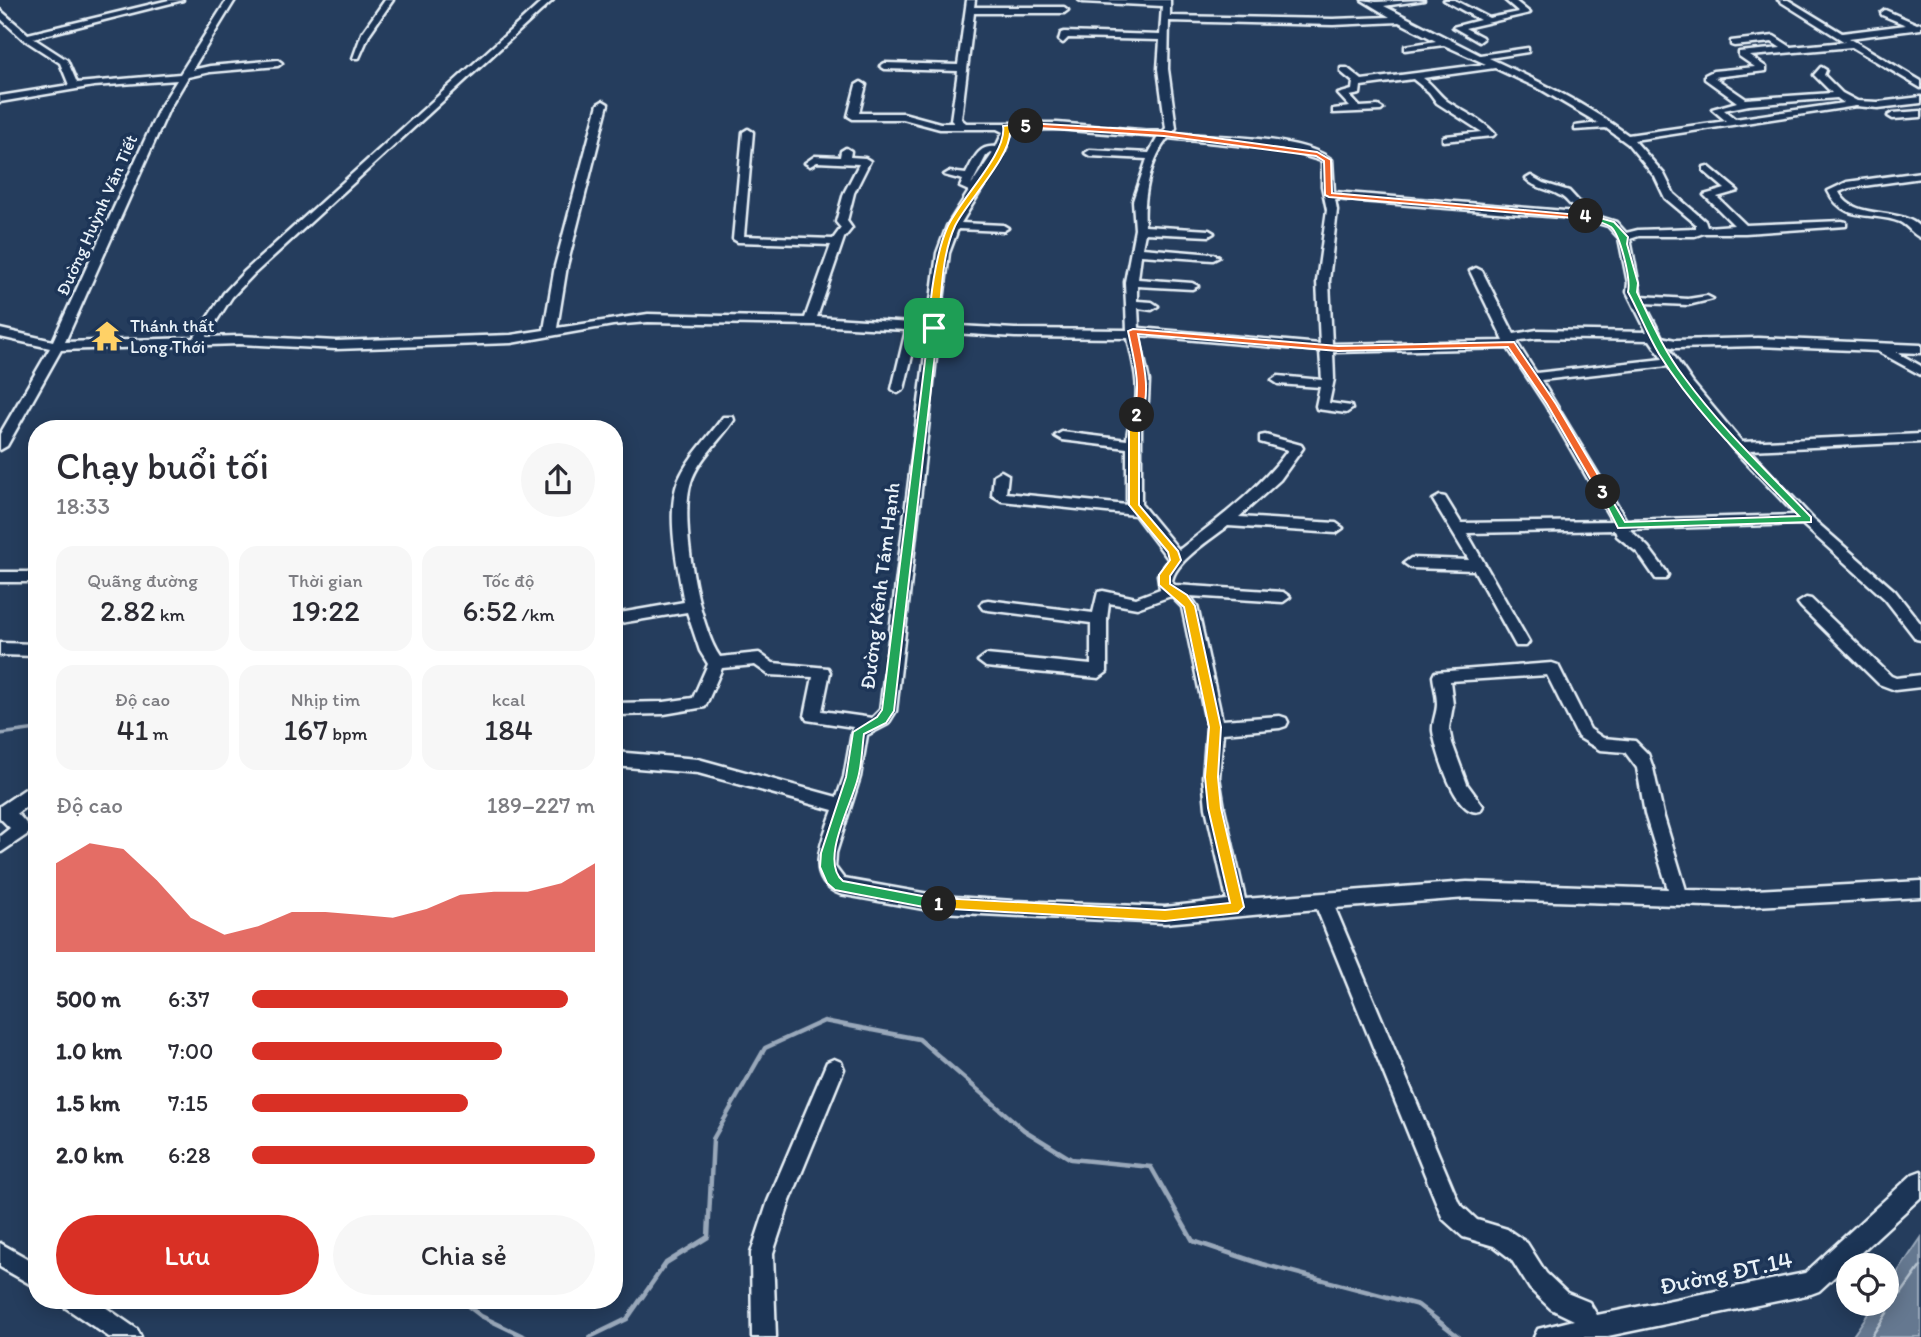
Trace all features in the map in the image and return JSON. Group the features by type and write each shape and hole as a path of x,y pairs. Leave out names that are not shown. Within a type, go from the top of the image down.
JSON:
{"street":[{"path":"136,0 142,9"},
{"path":"26,37 179,0"},
{"name":"Đường Huỳnh Văn Tiết","path":"0,446 57,346 164,109 231,0"},
{"path":"356,56 366,33 389,0"},
{"path":"198,341 228,295 249,273 550,0"},
{"path":"1083,0 1166,2 1163,69 1171,128 1156,146 1138,201 1140,229 1132,282 1133,333 1143,381 1142,401 1134,427 1134,505 1172,551 1176,560"},
{"path":"1370,2 1419,0"},
{"path":"1448,0 1489,21"},
{"path":"1408,48 1482,39 1457,27 1526,13 1509,0"},
{"path":"1782,0 1921,85"},
{"path":"1370,2 1545,88 1609,125 1626,138 1660,176 1669,195 1701,223 1702,230"},
{"path":"961,123 956,120 970,5 1065,5 1064,37 1166,38"},
{"path":"0,13 26,37 64,62 74,86"},
{"path":"1885,13 1919,26"},
{"path":"1166,18 1333,22 1402,19"},
{"path":"1841,36 1919,26"},
{"path":"1734,43 1774,39 1791,51"},
{"path":"1745,103 1711,75 1763,69 1741,54 1855,44"},
{"path":"1481,57 1525,50"},
{"path":"1,101 74,86 183,76 211,69 278,63"},
{"path":"1357,110 1343,94 1357,92 1354,85 1359,83 1497,65"},
{"path":"885,66 963,68"},
{"path":"1344,70 1359,83"},
{"path":"1821,70 1819,75 1839,95 1854,104"},
{"path":"1416,77 1434,91 1434,95 1445,105 1473,120 1490,134 1446,139"},
{"path":"861,85 853,116 903,117 940,125 1039,125 1164,134 1317,154 1328,160 1331,232 1323,281 1328,348 1327,384 1322,406 1346,409"},
{"path":"1732,122 1717,109 1745,103 1839,95"},
{"path":"1626,138 1854,104 1921,100"},
{"path":"550,331 561,266 603,104"},
{"path":"1336,111 1378,109"},
{"path":"1893,116 1921,114"},
{"path":"1578,128 1609,125"},
{"path":"951,226 1000,151 1008,131 1006,127"},
{"path":"748,132 738,239 838,242"},
{"path":"976,190 965,187 984,151 1000,151"},
{"path":"1090,153 1153,156"},
{"path":"810,163 815,159 845,156 864,161 849,193 841,222 847,229 838,242 811,318 814,321"},
{"path":"1708,169 1732,191 1709,195 1745,230"},
{"path":"949,175 970,178"},
{"path":"1921,175 1847,185 1833,191 1836,199 1855,211 1901,219 1921,235"},
{"path":"1531,179 1539,186 1565,194 1586,216"},
{"path":"1329,195 1586,216 1612,224 1624,237 1636,299 1669,362 1738,446 1807,521 1890,595 1920,633"},
{"path":"1624,237 1638,233 1695,233 1702,230 1842,224"},
{"path":"951,226 1003,229"},
{"name":"Đường Kênh Tám Hạnh","path":"951,226 943,253 888,711 882,720 859,732 852,777 827,853 826,867 832,880 840,886 940,904 1165,915 1238,907"},
{"path":"1140,229 1209,233"},
{"path":"1135,251 1213,257"},
{"path":"1476,271 1511,342 1622,525 1622,533 1643,550 1661,575"},
{"path":"1132,282 1192,286"},
{"path":"1636,299 1688,302 1707,299"},
{"path":"1132,304 1152,306"},
{"path":"0,332 57,346 198,341 336,345 440,343 511,339 648,318 780,324 814,321 934,328 1133,333 1328,348 1511,342 1537,334 1655,338 1675,344 1758,342 1921,349"},
{"path":"898,389 913,327"},
{"path":"1881,348 1921,371"},
{"path":"1533,377 1669,362"},
{"path":"1278,380 1327,384"},
{"path":"716,663 706,651 705,642 696,627 678,502 684,481 727,420"},
{"path":"1062,436 1134,445"},
{"path":"1738,446 1921,438"},
{"path":"1265,439 1296,448 1275,477 1176,560 1165,575 1165,585 1189,606 1215,727 1212,777 1215,808 1238,907 1467,890 1736,898 1921,889"},
{"path":"1001,475 999,495 1002,498 1138,511"},
{"path":"1440,500 1459,528 1521,642"},
{"path":"1226,520 1336,528"},
{"path":"1459,528 1807,521"},
{"path":"1411,563 1479,565"},
{"path":"0,576 28,576"},
{"path":"986,661 1099,672 1099,619 1103,596 1137,603 1172,590 1283,597"},
{"path":"1806,603 1885,680 1895,684 1921,681"},
{"path":"988,605 1099,619"},
{"path":"623,618 692,606"},
{"path":"0,649 28,650"},
{"path":"716,663 759,659 769,669 822,672 813,716 873,724"},
{"path":"623,709 664,708 699,703 716,663"},
{"path":"1474,806 1459,787 1444,743 1441,728 1445,705 1441,676 1464,672 1552,669 1584,733 1600,744 1629,746 1642,759 1654,814 1679,896"},
{"path":"1215,727 1280,722"},
{"path":"623,760 698,766 844,806"},
{"path":"0,846 22,829 5,812 28,795"},
{"path":"1323,902 1451,1211 1471,1229 1499,1237 1519,1251 1538,1281 1559,1301 1581,1310 1592,1328"},
{"path":"764,1337 762,1253 779,1201 834,1069"},
{"name":"Đường ĐT.14","path":"1546,1337 1811,1283 1921,1182"},
{"path":"0,1254 28,1271"},
{"path":"87,1309 129,1337"}],"water":[{"path":"1921,1238 1921,1337 1852,1337 1867,1316 1899,1316 1899,1270"}],"waterway":[{"path":"0,734 28,730"},
{"path":"590,1337 627,1319 666,1263 708,1237 713,1139 765,1048 824,1021 919,1039 1024,1130 1071,1159 1151,1167 1193,1241 1262,1264 1418,1305 1459,1337"},
{"path":"472,1309 525,1337"}],"place":[{"name":"Thánh thất Long Thới","path":"107,336"}],"route":[{"path":"1039,125 1164,134 1317,154 1328,160 1329,195 1586,216 1612,224 1624,237 1623,244 1634,283 1633,292 1639,307 1681,380 1738,446 1808,519 1805,522 1622,525 1551,404 1511,344 1444,348 1302,347 1133,331 1143,381 1142,401 1134,427 1134,505 1172,551 1176,560 1165,575 1165,585 1189,606 1200,648 1215,727 1216,750 1212,777 1215,808 1238,907 1165,915 1014,909 940,904 840,886 832,880 826,867 827,853 852,777 859,732 882,720 888,711 934,328 943,253 951,226 1000,151 1008,131 1006,127 1039,125"}]}
